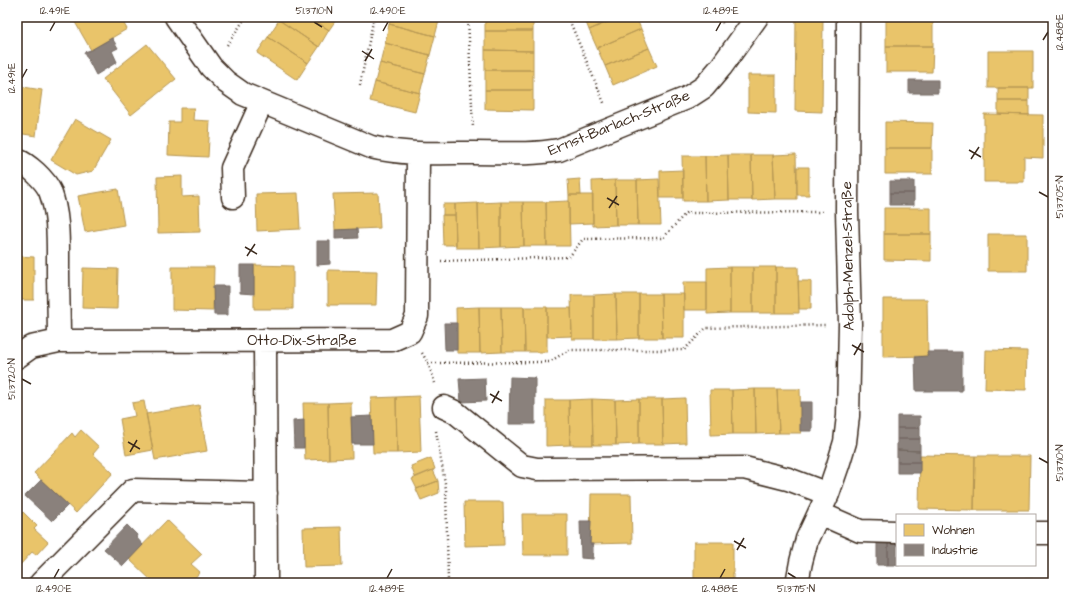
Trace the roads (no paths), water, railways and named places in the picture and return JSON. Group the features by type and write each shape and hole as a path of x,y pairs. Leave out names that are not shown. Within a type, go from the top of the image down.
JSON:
{"street":[{"name":"Ernst-Barlach-Straße","path":"176,17 211,67 226,82 243,94 371,147 390,152 418,154 539,153 559,150 614,128 687,98 704,87 721,67 757,17"},
{"name":"Adolph-Menzel-Straße","path":"797,583 807,539 823,504 845,442 848,416 850,324 847,211 848,17"},
{"path":"233,197 232,168 262,102"},
{"name":"Otto-Dix-Straße","path":"17,357 31,347 59,340 392,340 410,332 417,316 418,154"},
{"path":"17,160 37,174 49,190 56,212 58,234 59,340"},
{"path":"265,340 266,583"},
{"path":"444,407 455,412 522,466 537,469 744,468 788,479 860,531 896,532"},
{"path":"41,583 133,490 266,492"},
{"path":"1036,533 1053,533"}]}
